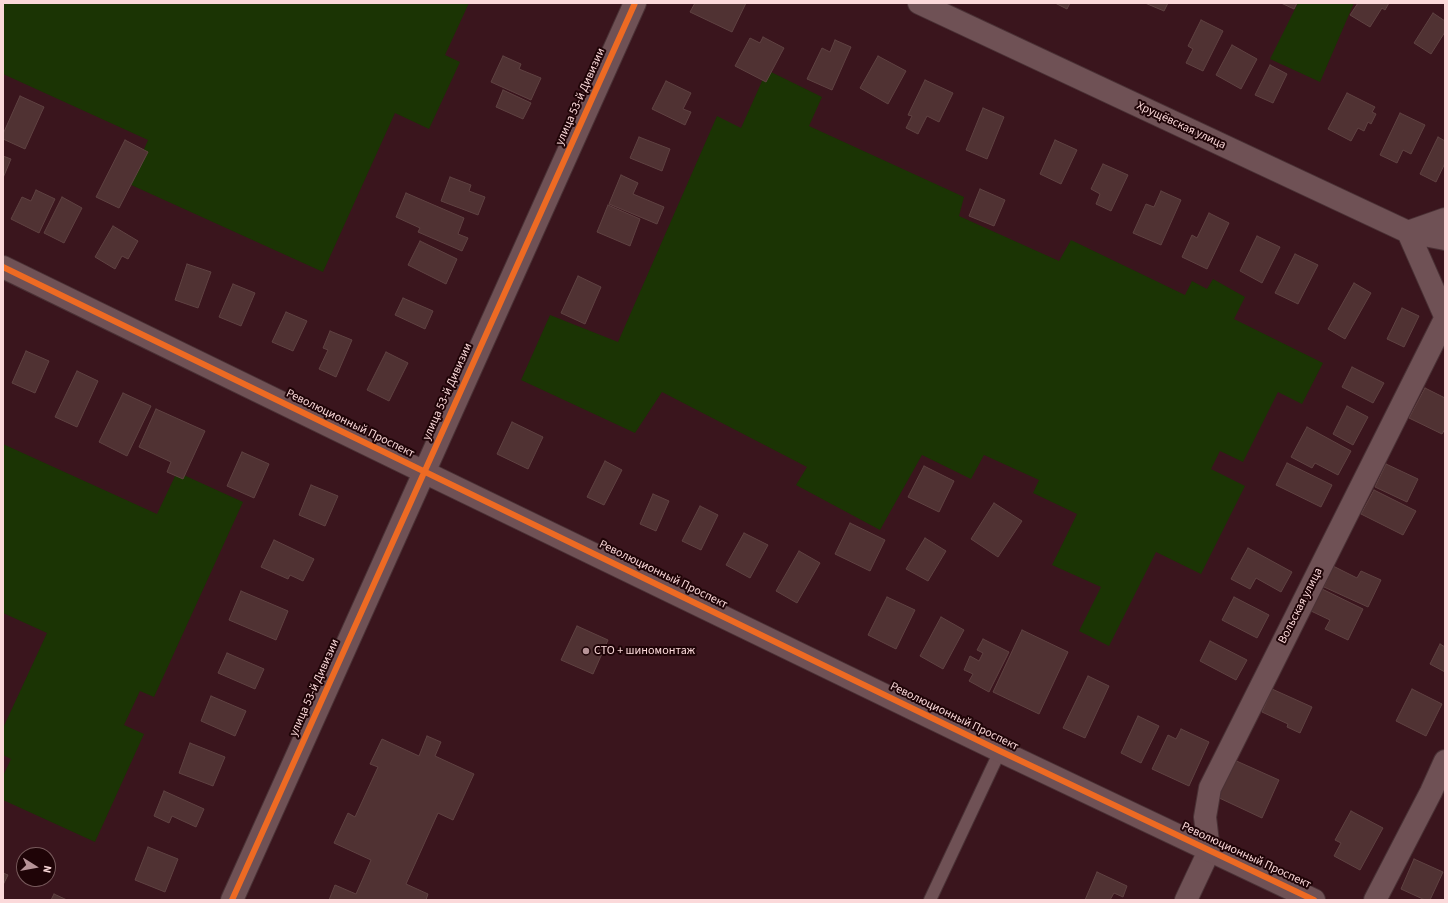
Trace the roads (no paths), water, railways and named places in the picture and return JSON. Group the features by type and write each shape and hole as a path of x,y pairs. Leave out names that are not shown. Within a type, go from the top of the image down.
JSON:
{"street":[{"name":"улица 53-й Дивизии","path":"232,900 635,3"},
{"name":"Хрущёвская улица","path":"919,3 1408,232 1445,239"},
{"path":"1445,219 1408,232 1445,316"},
{"name":"Революционный Проспект","path":"3,267 1000,751 1314,900"},
{"name":"Вольская улица","path":"1209,851 1205,816 1210,788 1445,319"},
{"path":"1375,900 1431,792 1445,761"},
{"path":"1186,900 1209,851"}],"lane":[{"path":"930,900 1000,751"}],"place":[{"name":"СТО + шиномонтаж","path":"586,651"}]}
